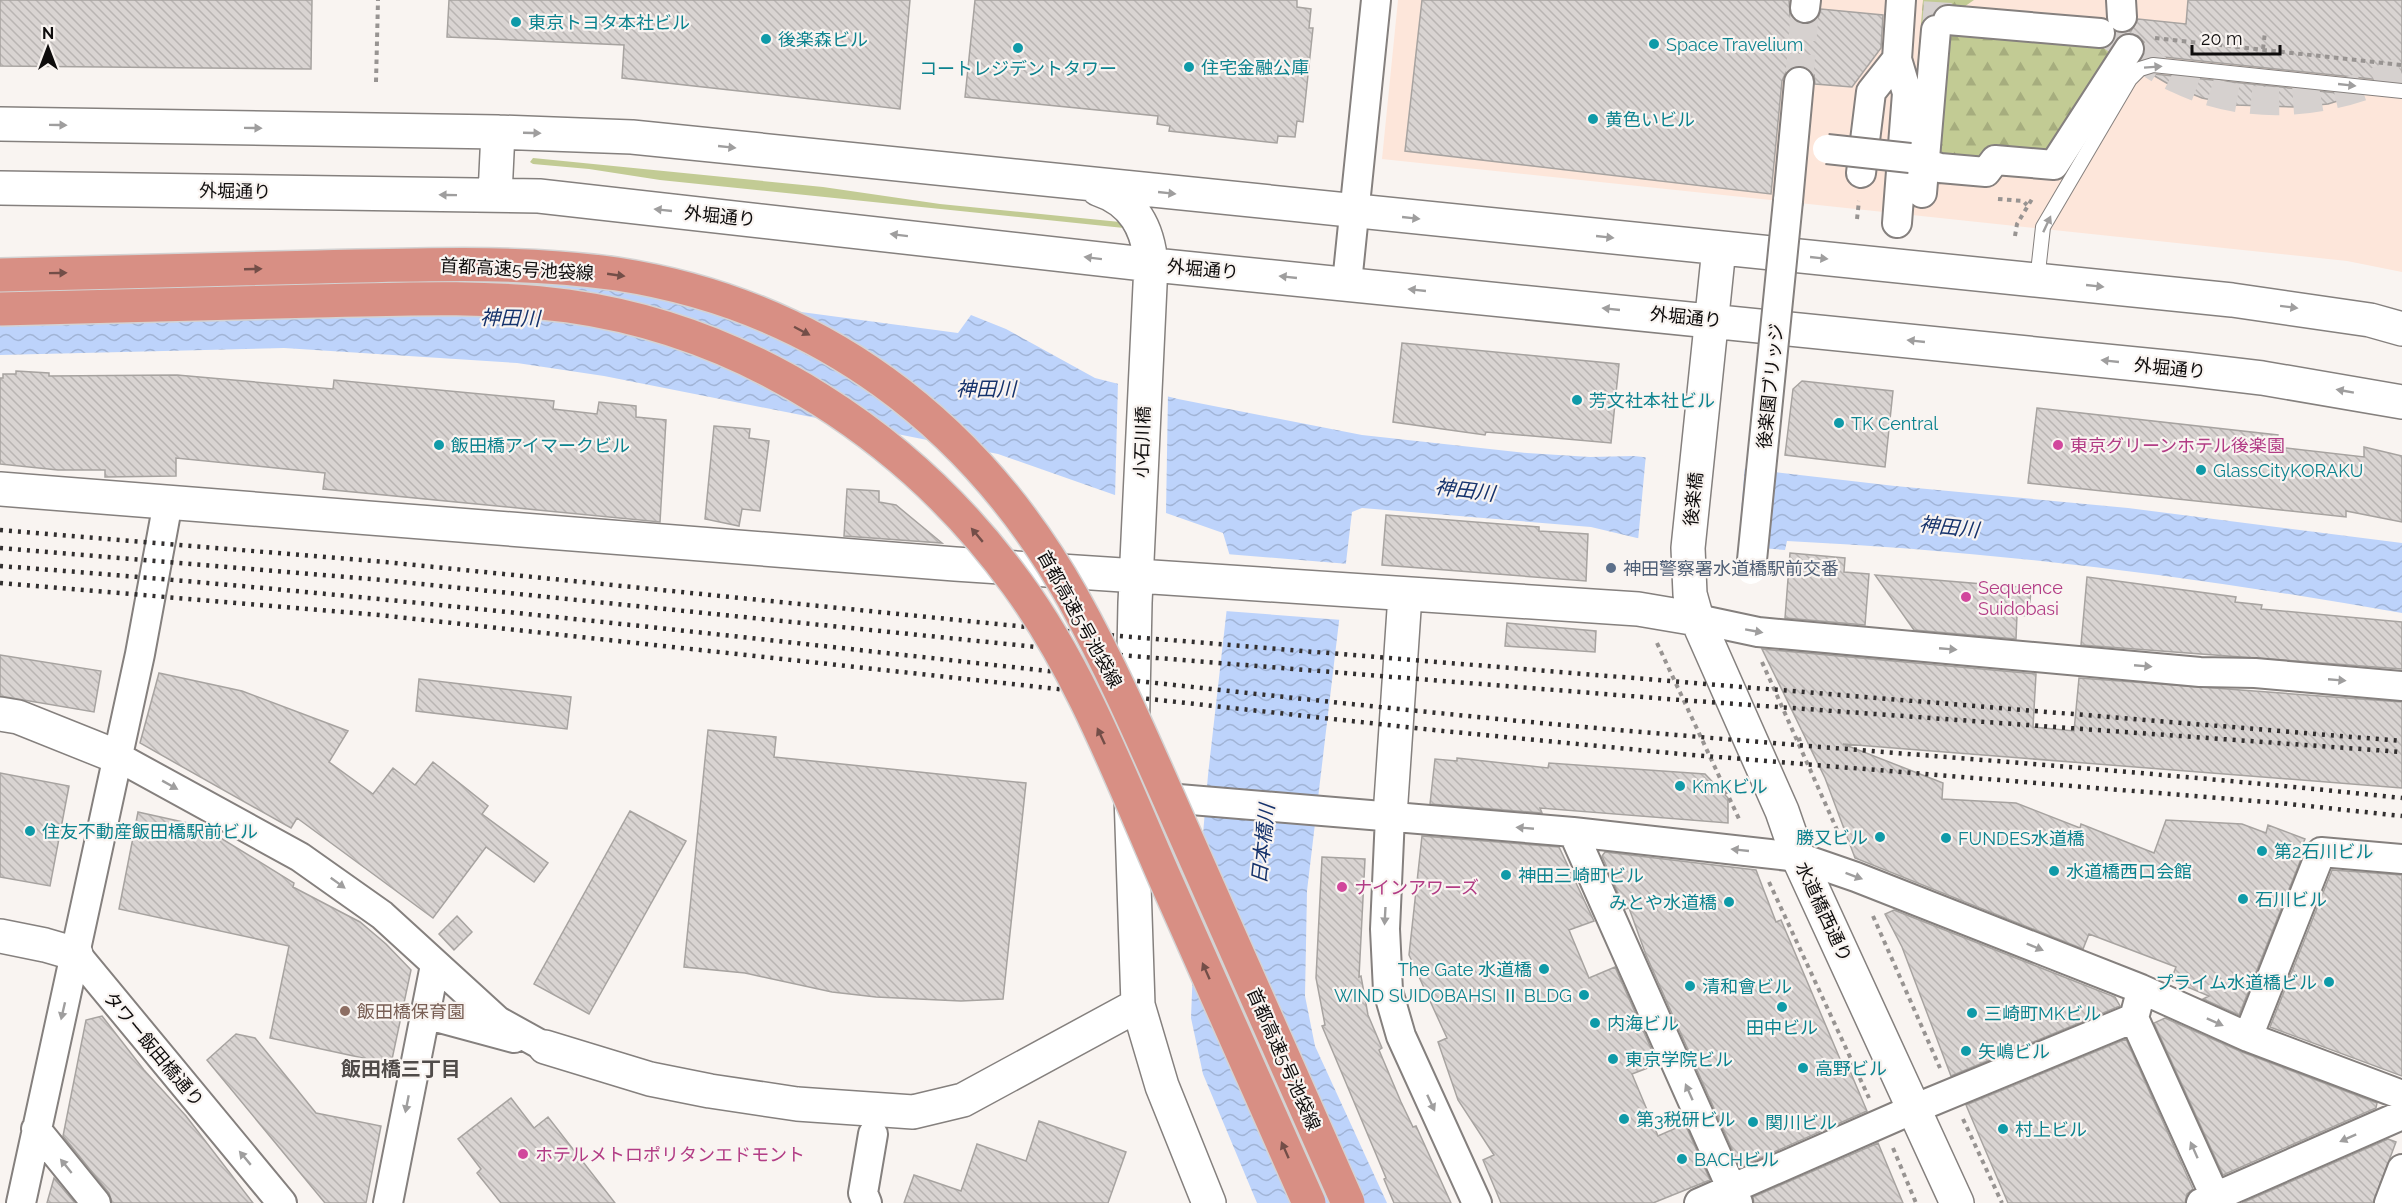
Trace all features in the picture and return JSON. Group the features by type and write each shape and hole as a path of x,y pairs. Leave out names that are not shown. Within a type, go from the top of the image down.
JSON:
{"highway":[{"name":"首都高速5号池袋線","path":"0,275 418,265 534,266 579,270 652,281 722,299 786,323 849,357 914,405 975,463 1028,529 1071,595 1135,722 1348,1203"},
{"name":"首都高速5号池袋線","path":"0,309 419,299 529,302 570,307 646,323 720,348 790,381 855,421 906,462 969,524 1018,585 1064,659 1103,740 1309,1203"}],"main road":[{"path":"0,124 498,132 632,137 1088,186 2296,308 2370,320 2402,329"},
{"path":"495,195 498,132"},
{"name":"小石川橋","path":"1088,186 1114,195 1137,214 1143,223 1149,245 1151,264 1144,376 1131,795 1138,1005 1162,1086 1209,1203"},
{"name":"外堀通り","path":"0,188 495,195 574,200 1151,264 2262,378 2402,402"},
{"name":"後楽橋","path":"1697,619 1690,594 1688,548 1719,248"},
{"path":"0,489 1137,578 1405,595 1443,594 1638,609 1697,619"},
{"path":"1390,816 1405,595"},
{"name":"水道橋西通り","path":"1697,619 1782,811 1798,856 1916,1108 1957,1203"},
{"path":"0,714 18,717 118,757"},
{"path":"0,936 76,954"},
{"path":"545,1047 650,1079 710,1091 797,1104 913,1112 963,1100 1138,1005"}],"street":[{"path":"1347,283 1376,0"},
{"path":"1897,223 1907,93 1896,59 1901,0"},
{"path":"1922,193 1918,160 1936,92 1942,25 2114,17"},
{"path":"1793,147 1918,160 1940,168 1986,172 1995,160 2054,165 2137,43"},
{"path":"1861,173 1871,92 1896,59"},
{"name":"後楽園ブリッジ","path":"1751,570 1770,450 1799,82"},
{"path":"21,1203 118,757 168,502"},
{"path":"1697,619 1758,632 2200,672 2255,673 2402,686"},
{"path":"118,757 300,856 382,915 498,1021 545,1047"},
{"path":"1131,795 1573,832 1798,856 2141,989 2248,1037 2402,1095"},
{"path":"1390,816 1385,929 1388,991 1401,1036 1477,1203"},
{"path":"1573,832 1735,1196"},
{"path":"2248,1037 2321,852 2402,859"},
{"name":"タワー飯田橋通り","path":"76,954 282,1203"},
{"path":"388,1203 435,965"},
{"path":"2141,989 2134,1018 2212,1201 2402,1115"},
{"path":"425,1014 545,1047"},
{"path":"1699,1203 1735,1196 1916,1108 2134,1018"},
{"path":"36,1129 96,1203"},
{"path":"867,1203 863,1193 873,1134"},
{"path":"2389,1203 2402,1169"}],"lane":[{"path":"2037,281 2043,227 2130,79 2140,69 2153,65 2402,91"}],"path":[{"path":"376,82 378,0"},
{"path":"2263,49 2265,32"},
{"path":"2137,43 2263,49 2402,65"},
{"path":"2004,200 2023,201 2027,205"},
{"path":"1648,636 1656,642 1744,830"},
{"path":"1760,652 1842,842"},
{"path":"1797,740 1805,738"},
{"path":"1765,873 1916,1203"},
{"path":"1869,907 2002,1203"}],"shaded area":[{"path":"1398,0 2402,0 2402,272 2347,261 1382,159"}],"green space":[{"path":"1923,0 1974,0 1961,9 1944,9 1924,100 1945,101 1952,26 2104,43 2121,56 2052,158 1983,167 1939,162 1943,109 1914,106"},
{"path":"533,158 823,187 940,204 1120,222 1124,228 660,180 589,169 533,164 530,162"}],"water":[{"name":"神田川","path":"0,271 461,274 688,297 958,333 971,315 1006,329 1095,378 1178,399 1362,435 1527,453 1590,457 1634,456 1895,486 2128,508 2402,543 2402,613 2173,577 1942,551 1787,541 1785,550 1637,538 1591,527 1362,508 1352,512 1307,891 1305,996 1315,1046 1387,1203 1257,1203 1203,1074 1191,1018 1194,941 1208,775 1232,563 1223,533 998,454 604,376 517,363 284,348 0,355"}],"pier":[{"path":"1118,381 1168,393 1166,514 1115,498"},
{"path":"1646,454 1745,465 1738,549 1638,541"},
{"path":"1226,554 1349,564 1342,620 1225,611 1229,563"}],"building":[{"path":"0,0 312,0 311,69 0,66"},
{"name":"後楽森ビル","path":"449,0 910,0 900,109 622,78 624,45 447,37"},
{"name":"住宅金融公庫","path":"975,0 1297,0 1297,7 1311,9 1309,28 1313,28 1303,122 1297,121 1295,137 1278,136 1277,143 1169,131 1170,126 1157,124 1158,116 965,97"},
{"name":"黄色いビル","path":"1422,0 1789,0 1790,15 1802,24 1811,23 1818,18 1821,9 1883,15 1881,48 1852,87 1815,84 1814,75 1801,66 1793,67 1786,72 1782,81 1771,194 1405,151"},
{"path":"2188,0 2402,0 2402,76 2391,81 2154,56 2142,59 2145,50 2144,42 2138,36 2130,33 2121,35 2112,45 2116,32 2131,31 2138,19 2186,24"},
{"path":"2153,75 2357,95 2328,104 2295,107 2235,105 2202,98 2170,85"},
{"path":"1402,343 1619,364 1611,443 1486,432 1485,435 1393,422"},
{"path":"16,371 49,373 49,376 177,375 333,389 334,380 554,401 553,409 597,414 599,402 636,406 636,417 666,420 660,522 323,489 325,473 176,458 176,476 105,477 105,470 58,470 0,464 0,378 3,378 3,374 16,374"},
{"name":"TK Central","path":"1802,381 1893,391 1885,467 1785,455 1793,389"},
{"path":"2037,408 2278,435 2277,447 2364,457 2364,447 2402,456 2402,522 2346,511 2346,517 2028,483"},
{"path":"714,426 750,429 749,438 769,441 760,511 742,509 739,526 705,519"},
{"path":"847,489 879,491 879,502 896,505 942,543 844,536"},
{"path":"1386,515 1539,527 1539,531 1588,534 1586,581 1382,565"},
{"path":"1790,553 1845,558 1844,572 1869,574 1865,625 1785,618"},
{"name":"Sequence Suidobasi","path":"1875,575 2031,588 2029,616 2017,615 2016,639 1914,630"},
{"path":"2087,577 2236,597 2235,602 2262,605 2261,609 2402,622 2402,669 2081,645"},
{"path":"1507,623 1596,631 1595,652 1505,646"},
{"path":"1762,649 2036,674 2033,727 2074,731 2079,678 2402,702 2402,788 1843,744 1943,783 1942,799 2016,803 2080,828 2081,824 2154,853 2166,820 2242,824 2266,833 2268,825 2305,839 2297,859 2301,859 2239,1015 2203,999 2209,996 2171,980 2176,967 2089,934 2083,949 1855,858 1825,778"},
{"path":"0,655 101,671 94,712 0,696"},
{"path":"159,673 242,691 348,731 329,762 373,794 393,768 415,785 433,762 488,806 482,814 548,863 534,882 486,847 433,918 297,818 291,828 140,743"},
{"path":"419,679 571,697 567,729 416,711"},
{"path":"708,730 776,737 774,757 1026,783 1003,999 961,1001 876,997 832,992 745,973 684,967"},
{"path":"1457,758 1548,768 1549,763 1705,774 1728,798 1728,823 1540,808 1542,813 1430,804 1435,759 1457,761"},
{"name":"住友不動産飯田橋駅前ビル","path":"0,773 69,786 50,886 0,877"},
{"path":"630,811 686,841 589,1014 534,984"},
{"path":"138,812 201,826 294,883 293,887 360,922 386,944 411,970 391,1064 270,1038 289,946 119,909"},
{"path":"1422,836 1559,847 1594,921 1569,930 1589,978 1615,967 1658,1064 1632,1074 1658,1136 1685,1124 1710,1180 1653,1203 1501,1203 1483,1160 1494,1155 1458,1100 1438,1042 1447,1038 1409,955"},
{"path":"1605,852 1756,870 1776,922 1781,920 1843,1066 1847,1064 1867,1111 1740,1167 1646,955 1629,908 1625,909 1602,856"},
{"path":"1322,857 1365,859 1359,977 1361,976 1368,1015 1382,1048 1379,1050 1401,1102 1413,1127 1416,1126 1451,1203 1394,1203 1384,1179 1386,1178 1322,1026 1325,1025 1316,978"},
{"path":"2332,870 2402,875 2402,1076 2270,1027"},
{"path":"1894,910 2115,997 2120,1006 1951,1076 1902,947 1885,914"},
{"path":"457,916 472,932 454,950 439,934"},
{"path":"102,1016 144,1070 186,1116 253,1203 112,1203 109,1193 63,1136 86,1020"},
{"path":"2165,1018 2242,1052 2377,1103 2376,1108 2223,1175 2154,1023"},
{"path":"236,1034 255,1038 316,1113 381,1126 366,1203 325,1203 207,1060"},
{"path":"2126,1039 2193,1189 2187,1194 2185,1203 2008,1203 1966,1105"},
{"name":"ホテルメトロポリタンエドモント","path":"511,1098 534,1128 548,1117 615,1203 501,1203 477,1173 481,1169 458,1139"},
{"path":"1039,1121 1126,1152 1108,1203 904,1203 914,1175 961,1191 977,1144 1026,1161"},
{"path":"2388,1139 2396,1142 2373,1203 2242,1203"},
{"path":"1878,1143 1903,1203 1754,1203 1753,1197"},
{"path":"54,1178 75,1203 47,1203"}],"tunnel":[{"path":"1936,30 1938,0"},
{"path":"1799,82 1805,8"},
{"path":"2100,33 2108,34 2177,79 2205,90 2262,101 2291,101 2348,91 2402,70"}],"railway":[{"path":"0,530 385,562 1096,634 2402,741"},
{"path":"0,548 382,580 1095,653 1667,699 2402,752"},
{"path":"0,566 363,597 1448,714 2163,775 2402,798"},
{"path":"0,583 379,615 1443,731 1681,754 2280,803 2402,816"}],"place":[{"name":"東京トヨタ本社ビル","path":"516,22"},
{"name":"後楽森ビル","path":"766,39"},
{"name":"Space Travelium","path":"1654,44"},
{"name":"コートレジデントタワー","path":"1018,48"},
{"name":"住宅金融公庫","path":"1189,67"},
{"name":"黄色いビル","path":"1593,119"},
{"name":"芳文社本社ビル","path":"1577,400"},
{"name":"TK Central","path":"1839,423"},
{"name":"飯田橋アイマークビル","path":"439,445"},
{"name":"東京グリーンホテル後楽園","path":"2058,445"},
{"name":"GlassCityKORAKU","path":"2201,470"},
{"name":"神田警察署水道橋駅前交番","path":"1611,568"},
{"name":"Sequence Suidobasi","path":"1966,597"},
{"name":"KmKビル","path":"1680,786"},
{"name":"住友不動産飯田橋駅前ビル","path":"30,831"},
{"name":"勝又ビル","path":"1880,837"},
{"name":"FUNDES水道橋","path":"1946,838"},
{"name":"第2石川ビル","path":"2262,851"},
{"name":"水道橋西口会館","path":"2054,871"},
{"name":"神田三崎町ビル","path":"1506,875"},
{"name":"ナインアワーズ","path":"1342,887"},
{"name":"石川ビル","path":"2243,899"},
{"name":"みとや水道橋","path":"1729,902"},
{"name":"The Gate 水道橋","path":"1544,969"},
{"name":"プライム水道橋ビル","path":"2329,982"},
{"name":"清和會ビル","path":"1690,986"},
{"name":"WIND SUIDOBAHSI Ⅱ BLDG","path":"1584,995"},
{"name":"田中ビル","path":"1782,1007"},
{"name":"飯田橋保育園","path":"345,1011"},
{"name":"三崎町MKビル","path":"1972,1013"},
{"name":"内海ビル","path":"1595,1023"},
{"name":"矢嶋ビル","path":"1966,1051"},
{"name":"東京学院ビル","path":"1613,1059"},
{"name":"高野ビル","path":"1803,1068"},
{"name":"第3税研ビル","path":"1624,1119"},
{"name":"関川ビル","path":"1753,1122"},
{"name":"村上ビル","path":"2003,1129"},
{"name":"ホテルメトロポリタンエドモント","path":"523,1154"},
{"name":"BACHビル","path":"1682,1159"}],"district":[{"name":"飯田橋三丁目","path":"401,1069"}],"water label":[{"name":"日本橋川","path":"1263,844"}]}
